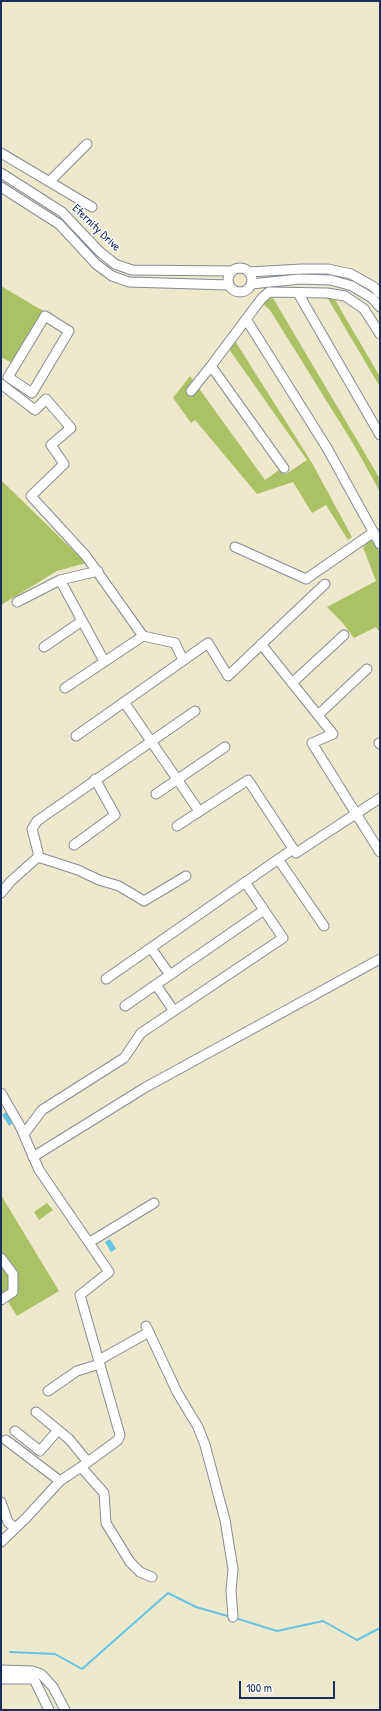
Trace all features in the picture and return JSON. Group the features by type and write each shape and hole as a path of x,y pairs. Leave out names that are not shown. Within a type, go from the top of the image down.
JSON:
{"street":[{"path":"50,181 87,144"},
{"path":"1,153 92,207"},
{"name":"Eternity Drive","path":"1,173 62,212 99,252 115,264 132,270 231,271 242,268 249,272 328,269 350,274 374,287 380,293"},
{"name":"Eternity Drive","path":"1,187 59,224 96,264 112,276 129,282 229,285 234,290 242,291 246,290 251,284 300,279 331,280 352,286 372,298 380,307"},
{"path":"229,285 228,278 231,271"},
{"path":"249,272 252,280 251,284"},
{"path":"298,293 380,435"},
{"path":"191,391 267,294 333,294 350,299 368,313 380,334"},
{"path":"45,316 69,331 32,393 20,386 8,377 45,316"},
{"path":"246,319 327,448 380,544"},
{"path":"211,366 284,468"},
{"path":"1,384 35,410 46,398 71,428 51,445 64,464 31,496 98,571 142,636 175,643 183,660"},
{"path":"15,394 20,386"},
{"path":"234,547 306,580 374,532"},
{"path":"17,602 60,580 98,571"},
{"path":"60,580 104,661"},
{"path":"76,736 208,643 228,676 325,584"},
{"path":"44,647 82,621"},
{"path":"292,683 344,635"},
{"path":"65,688 142,636"},
{"path":"261,644 332,734 312,743 380,852"},
{"path":"318,715 367,669"},
{"path":"124,702 199,811"},
{"path":"1,893 11,881 38,858 38,852 32,829 37,821 95,779 195,711"},
{"path":"156,794 225,747"},
{"path":"74,845 115,815 95,779"},
{"path":"176,826 248,780 296,853 380,798"},
{"path":"106,979 293,849"},
{"path":"38,858 78,870 99,880 119,886 144,901 186,876"},
{"path":"278,859 324,926"},
{"path":"24,1134 42,1110 124,1058 141,1033 283,938 245,882"},
{"path":"125,1006 264,910"},
{"path":"151,948 170,975"},
{"path":"33,1157 146,1087 380,959"},
{"path":"156,985 174,1012"},
{"path":"1,1093 24,1134 39,1170 90,1242 109,1272 80,1295 120,1435 118,1440 85,1465 60,1481 1,1542"},
{"path":"90,1242 154,1203"},
{"path":"1,1258 13,1274 13,1292 1,1300"},
{"path":"48,1391 77,1371 99,1362 147,1329 177,1392 198,1427 205,1445 225,1520 233,1568 231,1590 234,1617"},
{"path":"36,1412 69,1439 104,1493 106,1523 130,1562 140,1572 152,1576"},
{"path":"15,1431 40,1451 58,1430"},
{"path":"6,1440 60,1481"},
{"path":"1,1502 8,1522 15,1528"},
{"path":"1,1670 32,1671 41,1674 53,1687 63,1707 50,1710 34,1679 1,1680"}],"green space":[{"path":"1,286 45,311 12,363 1,357"},
{"path":"327,297 334,298 380,377 380,387"},
{"path":"273,298 380,479 380,492 354,445 270,310 263,304 267,299"},
{"path":"235,341 312,463 352,537 348,540 326,505 312,513 293,482 257,494 195,420 191,423 173,398 190,376 265,480 282,468 286,474 307,460 229,349"},
{"path":"1,480 86,563 57,571 1,605"},
{"path":"372,539 380,553 380,633 376,627 354,638 342,622 327,607 376,581 363,547"},
{"path":"1,1195 59,1291 17,1316 1,1291"},
{"path":"47,1203 53,1210 39,1220 34,1212"}],"water":[{"path":"7,1111 14,1122 9,1126 2,1115"},
{"path":"110,1239 116,1249 111,1252 105,1242"}],"waterway":[{"path":"10,1652 55,1654 82,1669 168,1593 196,1607 231,1617"},
{"path":"235,1618 277,1631 323,1621 357,1640 380,1628"}]}
